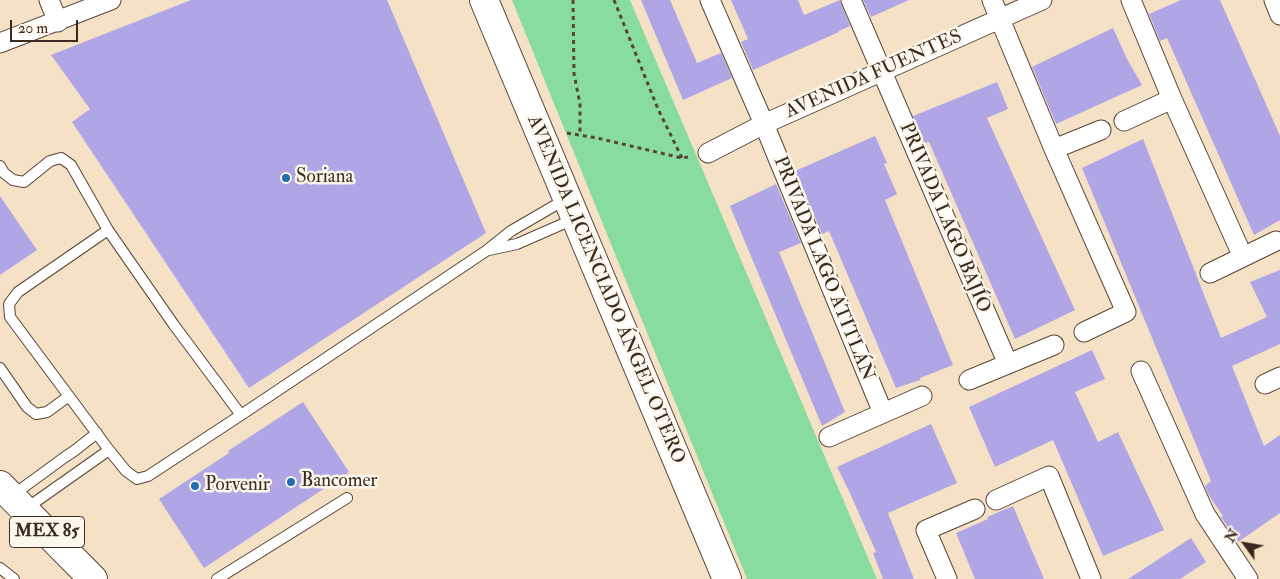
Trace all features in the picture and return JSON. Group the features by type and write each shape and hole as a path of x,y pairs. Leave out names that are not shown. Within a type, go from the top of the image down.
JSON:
{"main road":[{"name":"AVENIDA LICENCIADO ÁNGEL OTERO","path":"484,0 727,579"},
{"name":"MEX 85","path":"12,497 93,579"}],"street":[{"path":"49,0 58,22"},
{"path":"0,43 111,0"},
{"name":"PRIVADA LAGO ATITLÁN","path":"710,0 764,124 882,414"},
{"name":"PRIVADA LAGO BAJÍO","path":"851,0 1008,364"},
{"path":"992,0 1126,312 1084,332"},
{"name":"AVENIDA FUENTES","path":"708,153 764,124 1042,0"},
{"path":"1131,0 1172,99 1243,258"},
{"path":"1274,0 1280,15"},
{"path":"1124,122 1172,99"},
{"path":"1054,148 1101,130"},
{"path":"1210,273 1276,241"},
{"path":"968,380 1054,345"},
{"path":"1140,371 1205,514 1248,579"},
{"path":"829,437 922,396"},
{"path":"996,500 1048,476 1091,579"},
{"path":"947,579 926,530 975,509"}],"lane":[{"path":"0,166 4,173 12,180 24,182 50,161 61,158 71,165 108,230 174,325 241,415"},
{"path":"108,230 18,292 9,304 10,317 109,450 126,471 137,479 148,476 241,415 486,251 511,231 571,209"},
{"path":"486,251 517,244 571,209"},
{"path":"0,368 27,407 36,414 46,412 69,396"},
{"path":"12,497 97,433"},
{"path":"12,497 109,450"},
{"path":"217,579 347,498"},
{"path":"0,568 14,579"}],"path":[{"path":"573,0 574,74 580,104 580,135"},
{"path":"614,0 658,109 682,158"},
{"path":"538,129 597,138 682,158 708,153"}],"green space":[{"path":"512,0 630,0 877,579 747,579"}],"building":[{"name":"Soriana","path":"191,0 387,0 486,233 249,388 72,122 90,109 51,55"},
{"path":"641,0 670,0 697,63 721,53 732,78 683,100"},
{"path":"731,0 798,0 804,15 840,0 850,26 753,70 741,42 748,39"},
{"path":"863,0 909,0 871,17"},
{"path":"1181,0 1220,0 1280,136 1280,220 1254,235 1167,38 1160,41 1149,14"},
{"path":"1113,28 1127,59 1142,85 1056,124 1032,67"},
{"path":"997,82 1008,109 987,118 1075,310 1015,339 929,142 925,143 913,116"},
{"path":"875,136 887,163 884,164 897,194 885,200 953,365 920,378 920,380 896,388 829,231 822,234 795,171"},
{"path":"1143,139 1221,338 1267,317 1250,282 1280,270 1280,344 1232,366 1264,446 1280,435 1280,513 1238,542 1208,494 1205,486 1211,481 1082,168"},
{"path":"776,184 801,243 779,252 845,412 822,426 730,206"},
{"path":"0,196 37,250 0,275"},
{"path":"1092,350 1105,379 1075,392 1098,442 1118,432 1164,530 1103,556 1053,440 995,467 969,407"},
{"name":"Bancomer","path":"303,402 349,472 204,568 159,499"},
{"path":"931,424 957,483 888,513 914,579 883,579 873,553 876,552 837,467"},
{"path":"1013,506 1044,579 975,579 956,533"},
{"path":"1191,538 1206,562 1180,579 1128,579"}],"place":[{"name":"Soriana","path":"286,178"},
{"name":"Bancomer","path":"291,482"},
{"name":"Porvenir","path":"195,486"}]}
